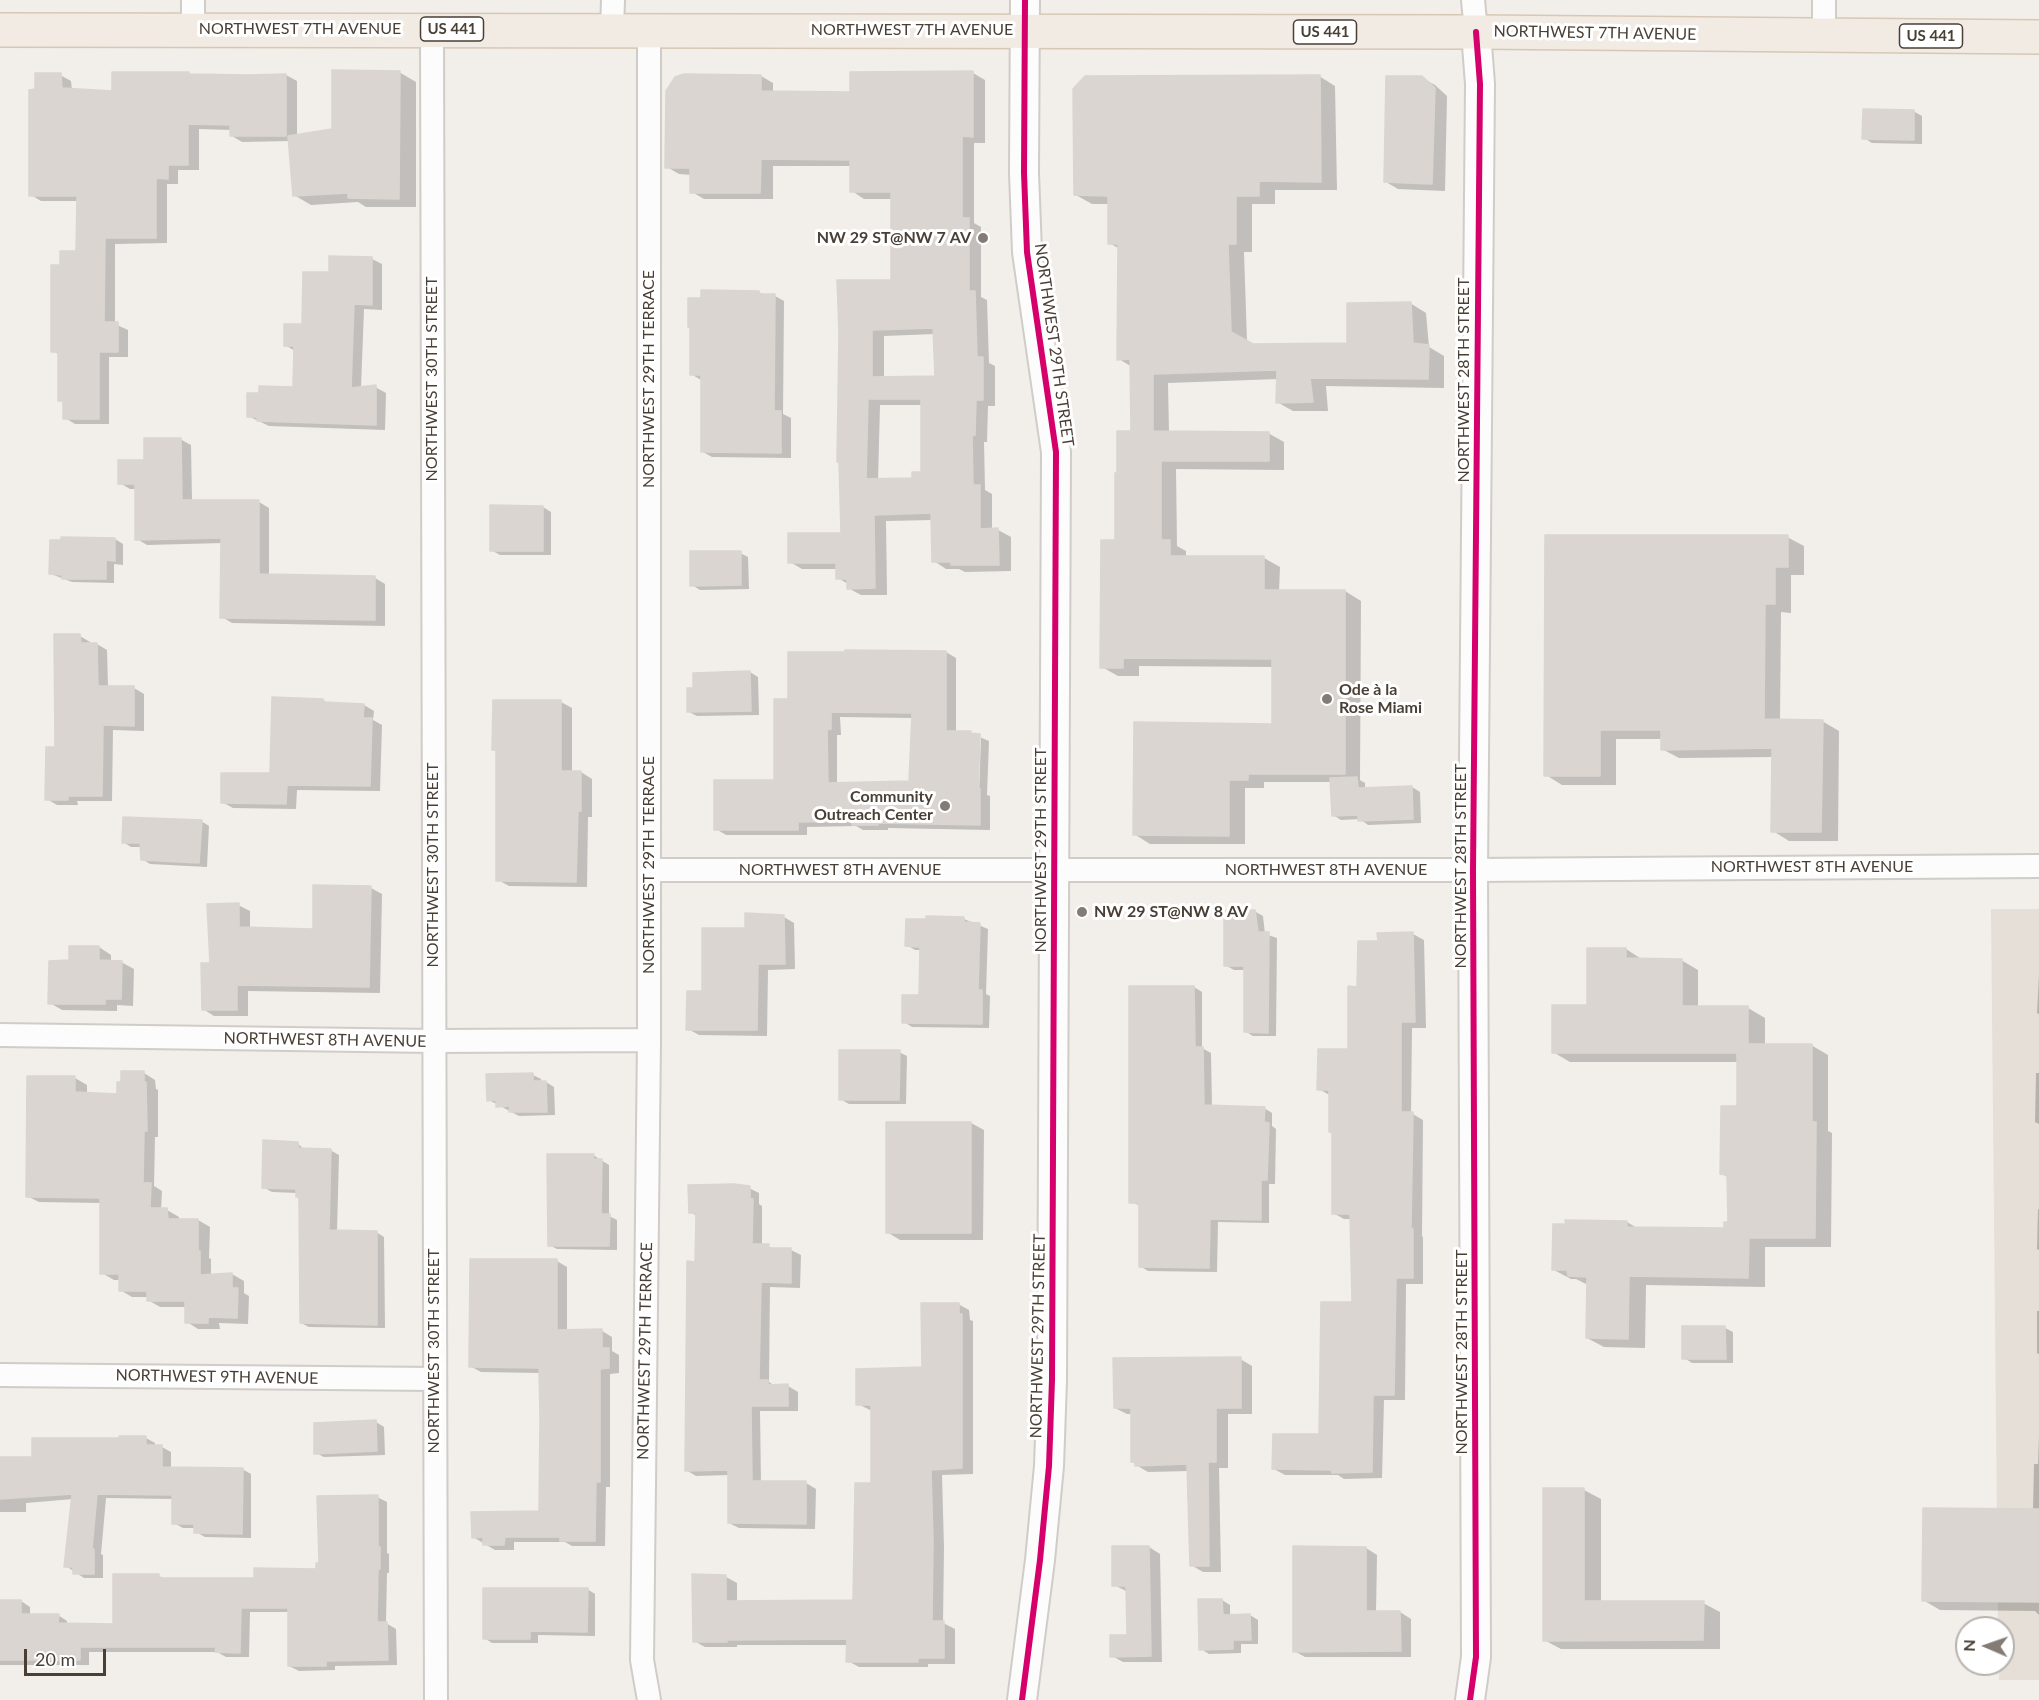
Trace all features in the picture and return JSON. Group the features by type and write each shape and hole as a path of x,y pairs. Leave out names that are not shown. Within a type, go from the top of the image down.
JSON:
{"main road":[{"name":"NORTHWEST 7TH AVENUE","path":"0,30 193,15 432,29 613,15 649,30 1025,15 1475,16 1824,35 2039,37"}],"street":[{"path":"1824,0 1824,35"},
{"name":"NORTHWEST 29TH STREET","path":"1022,1700 1040,1560 1050,1455 1053,1347 1056,453 1027,252 1024,162 1025,15"},
{"name":"NORTHWEST 28TH STREET","path":"1470,1700 1476,1657 1473,870 1479,96 1475,16"},
{"name":"NORTHWEST 30TH STREET","path":"432,29 436,1700"},
{"name":"NORTHWEST 29TH TERRACE","path":"649,30 649,1040 642,1660 649,1700"},
{"name":"NORTHWEST 8TH AVENUE","path":"649,870 1473,870 2039,866"},
{"name":"NORTHWEST 8TH AVENUE","path":"0,1035 434,1041 649,1040"},
{"name":"NORTHWEST 9TH AVENUE","path":"0,1375 434,1379"}],"shaded area":[{"path":"1991,909 2039,909 2039,1680 1999,1680 1999,1676 2015,1676 2015,1616 1998,1616"}],"building":[{"path":"332,70 400,71 399,199 348,198 348,193 293,196 288,136 332,129"},
{"path":"973,71 973,137 962,136 962,218 969,218 969,291 975,291 977,357 983,357 983,400 976,400 975,435 972,436 973,485 980,485 980,529 998,528 999,565 951,565 951,562 932,562 931,513 874,515 875,588 847,589 847,579 836,579 836,563 788,563 788,533 841,533 839,462 837,462 839,333 837,280 891,280 891,192 850,192 850,160 761,159 760,193 690,193 690,168 665,168 666,91 675,77 684,74 761,75 761,91 850,92 850,72","holes":["933,328 935,376 872,377 872,330","868,399 921,399 921,472 912,472 912,478 866,479"]},
{"path":"112,72 286,74 286,136 230,136 230,125 188,124 188,165 168,165 168,179 156,178 156,238 105,238 104,322 118,322 118,352 99,352 99,419 63,419 63,401 58,401 58,352 51,352 51,265 60,265 60,251 76,251 77,196 29,196 29,90 35,89 35,73 61,73 62,88 112,91"},
{"path":"1320,75 1321,182 1259,181 1259,196 1236,196 1236,244 1228,244 1231,332 1253,344 1347,343 1347,303 1411,302 1413,343 1429,345 1428,379 1310,378 1313,402 1276,403 1277,370 1153,374 1153,431 1269,432 1269,461 1161,461 1161,540 1170,540 1170,556 1264,556 1264,590 1345,590 1345,774 1248,774 1248,780 1229,780 1229,836 1133,835 1134,722 1272,724 1272,659 1123,658 1123,668 1100,668 1101,540 1115,540 1117,431 1131,431 1130,359 1117,360 1118,244 1108,244 1108,196 1074,195 1073,89 1085,76"},
{"path":"1386,76 1422,76 1435,88 1432,184 1384,182"},
{"path":"1863,109 1914,110 1914,140 1862,139"},
{"path":"329,256 372,257 372,305 354,304 351,388 376,385 376,425 257,421 257,417 247,417 247,393 259,393 259,386 293,387 294,346 284,346 284,324 302,324 303,272 329,272"},
{"path":"701,290 759,291 759,294 775,294 774,411 781,411 781,453 701,452 701,375 690,375 688,298 701,298"},
{"path":"144,438 181,438 182,500 259,500 259,574 375,576 375,620 220,618 221,538 135,540 135,484 118,484 118,460 144,460"},
{"path":"490,505 543,506 543,551 490,551"},
{"path":"1545,535 1788,535 1788,567 1775,567 1775,604 1765,604 1764,719 1823,720 1821,832 1771,832 1772,748 1661,750 1661,730 1600,730 1600,776 1544,776"},
{"path":"61,537 115,538 115,561 106,560 106,579 62,579 62,575 49,574 50,540 61,540"},
{"path":"690,551 741,551 741,585 690,586"},
{"path":"54,634 80,634 81,643 97,643 98,686 134,686 134,726 103,725 102,796 68,796 68,800 45,800 46,747 55,747"},
{"path":"845,650 946,651 946,731 971,731 970,733 980,734 978,789 980,789 980,825 878,823 878,825 852,825 852,821 798,822 798,830 714,830 714,780 774,780 774,699 788,699 788,652 845,652","holes":["831,712 912,713 909,781 828,783 827,730 831,729"]},
{"path":"750,671 751,711 687,712 687,688 693,688 693,673"},
{"path":"272,697 323,699 323,702 364,704 363,718 372,718 370,786 287,785 286,804 221,803 221,773 270,773"},
{"path":"493,700 561,700 561,771 581,771 576,882 496,881 496,750 492,750"},
{"path":"1357,777 1358,788 1412,786 1413,819 1358,821 1358,815 1332,816 1330,778"},
{"path":"123,817 202,820 199,863 141,860 140,843 122,843"},
{"path":"313,885 371,886 369,987 237,985 237,1010 202,1010 201,963 210,963 207,904 239,903 239,927 313,929"},
{"path":"1226,910 1255,910 1258,932 1269,932 1268,1033 1244,1032 1244,966 1224,966"},
{"path":"745,913 784,915 785,964 758,964 757,1030 686,1030 687,991 702,991 702,928 745,928"},
{"path":"926,916 964,917 964,922 980,923 978,990 982,990 982,1024 902,1023 902,995 919,995 920,947 905,946 906,919 926,919"},
{"path":"1413,932 1415,1022 1401,1022 1401,1112 1413,1112 1411,1229 1413,1229 1413,1278 1396,1278 1394,1395 1373,1395 1372,1472 1332,1473 1331,1470 1272,1469 1273,1434 1319,1434 1321,1302 1352,1302 1350,1214 1332,1214 1332,1132 1329,1132 1329,1090 1317,1090 1318,1049 1348,1049 1348,986 1357,987 1358,941 1378,941 1377,933"},
{"path":"69,946 99,946 99,960 122,961 121,999 105,999 105,1004 48,1004 49,961 69,960"},
{"path":"1587,948 1626,948 1626,958 1682,959 1682,1006 1748,1006 1748,1044 1812,1044 1812,1122 1816,1122 1815,1238 1749,1238 1748,1278 1629,1276 1628,1339 1586,1338 1587,1277 1568,1276 1567,1270 1552,1270 1553,1224 1566,1224 1565,1220 1627,1221 1627,1227 1724,1228 1724,1222 1728,1222 1727,1175 1720,1174 1721,1106 1737,1106 1737,1053 1552,1053 1552,1005 1587,1005"},
{"path":"1129,986 1194,986 1195,1047 1203,1047 1204,1105 1265,1107 1264,1122 1269,1123 1267,1180 1261,1180 1261,1220 1210,1219 1209,1268 1139,1267 1139,1203 1129,1203"},
{"path":"839,1050 900,1050 899,1100 839,1100"},
{"path":"121,1071 144,1071 147,1131 144,1131 143,1183 151,1183 150,1208 167,1208 168,1219 198,1219 200,1275 232,1273 232,1288 238,1288 237,1318 208,1317 208,1323 185,1323 185,1301 147,1301 147,1291 119,1291 119,1274 100,1274 100,1198 26,1197 27,1076 75,1076 75,1092 117,1094 117,1082 121,1082"},
{"path":"533,1073 533,1081 546,1081 547,1112 509,1112 510,1106 496,1107 496,1100 487,1101 486,1074"},
{"path":"886,1122 971,1122 971,1233 886,1233"},
{"path":"263,1140 298,1142 298,1148 331,1149 329,1230 377,1231 377,1325 300,1323 299,1197 296,1197 296,1189 262,1188"},
{"path":"547,1154 594,1154 593,1159 602,1159 601,1214 610,1214 609,1246 548,1246"},
{"path":"688,1185 750,1186 750,1199 753,1199 752,1244 769,1244 768,1248 791,1248 791,1283 761,1282 759,1380 768,1380 768,1385 788,1384 788,1406 751,1406 752,1481 806,1481 806,1524 728,1523 728,1470 685,1471 687,1261 695,1262 696,1213 689,1213"},
{"path":"470,1259 557,1259 557,1330 602,1329 602,1348 609,1348 609,1368 600,1369 600,1482 596,1482 595,1541 560,1541 560,1537 505,1537 504,1545 483,1545 483,1537 472,1538 471,1512 539,1511 540,1420 539,1368 469,1367"},
{"path":"921,1303 959,1303 959,1314 962,1314 962,1468 931,1470 932,1621 944,1621 944,1658 918,1658 918,1662 846,1662 847,1639 693,1642 692,1574 726,1575 726,1601 853,1600 855,1483 871,1483 871,1405 856,1405 856,1369 922,1367"},
{"path":"1682,1326 1725,1326 1726,1359 1682,1359"},
{"path":"1241,1357 1241,1408 1216,1408 1216,1462 1208,1462 1209,1566 1190,1566 1187,1464 1135,1466 1135,1462 1131,1462 1131,1408 1114,1408 1113,1358"},
{"path":"376,1420 377,1451 314,1454 314,1423"},
{"path":"119,1436 146,1436 146,1445 162,1445 162,1467 243,1468 242,1534 194,1533 194,1524 172,1524 172,1495 97,1494 92,1549 94,1549 94,1574 73,1574 73,1567 64,1567 72,1494 0,1499 0,1457 32,1457 32,1438 119,1438"},
{"path":"1543,1488 1584,1488 1584,1601 1704,1601 1703,1640 1543,1641"},
{"path":"378,1495 380,1569 378,1569 377,1622 387,1622 388,1660 326,1661 326,1666 288,1666 288,1608 241,1608 240,1653 215,1652 216,1647 80,1647 80,1660 0,1660 0,1600 21,1600 21,1614 59,1614 58,1623 113,1624 113,1574 159,1574 159,1578 254,1578 254,1568 316,1569 316,1563 319,1563 317,1496"},
{"path":"1923,1508 2039,1509 2039,1602 1922,1601"},
{"path":"1112,1546 1149,1546 1151,1656 1110,1657 1110,1635 1127,1635 1126,1586 1112,1586"},
{"path":"1293,1546 1366,1547 1366,1611 1400,1611 1401,1651 1293,1652"},
{"path":"483,1588 588,1588 587,1632 530,1631 530,1639 483,1639"},
{"path":"1198,1599 1222,1599 1223,1615 1250,1614 1251,1640 1233,1640 1233,1649 1199,1650"}],"cycle path":[{"path":"1022,1700 1040,1560 1049,1466 1052,1380 1056,452 1027,252 1024,173 1025,0"},
{"path":"1470,1700 1476,1657 1473,870 1480,84 1476,32"}],"place":[{"name":"NW 29 ST@NW 7 AV","path":"983,238"},
{"name":"Ode à la Rose Miami","path":"1327,699"},
{"name":"Community Outreach Center","path":"945,806"},
{"name":"NW 29 ST@NW 8 AV","path":"1082,912"}]}
